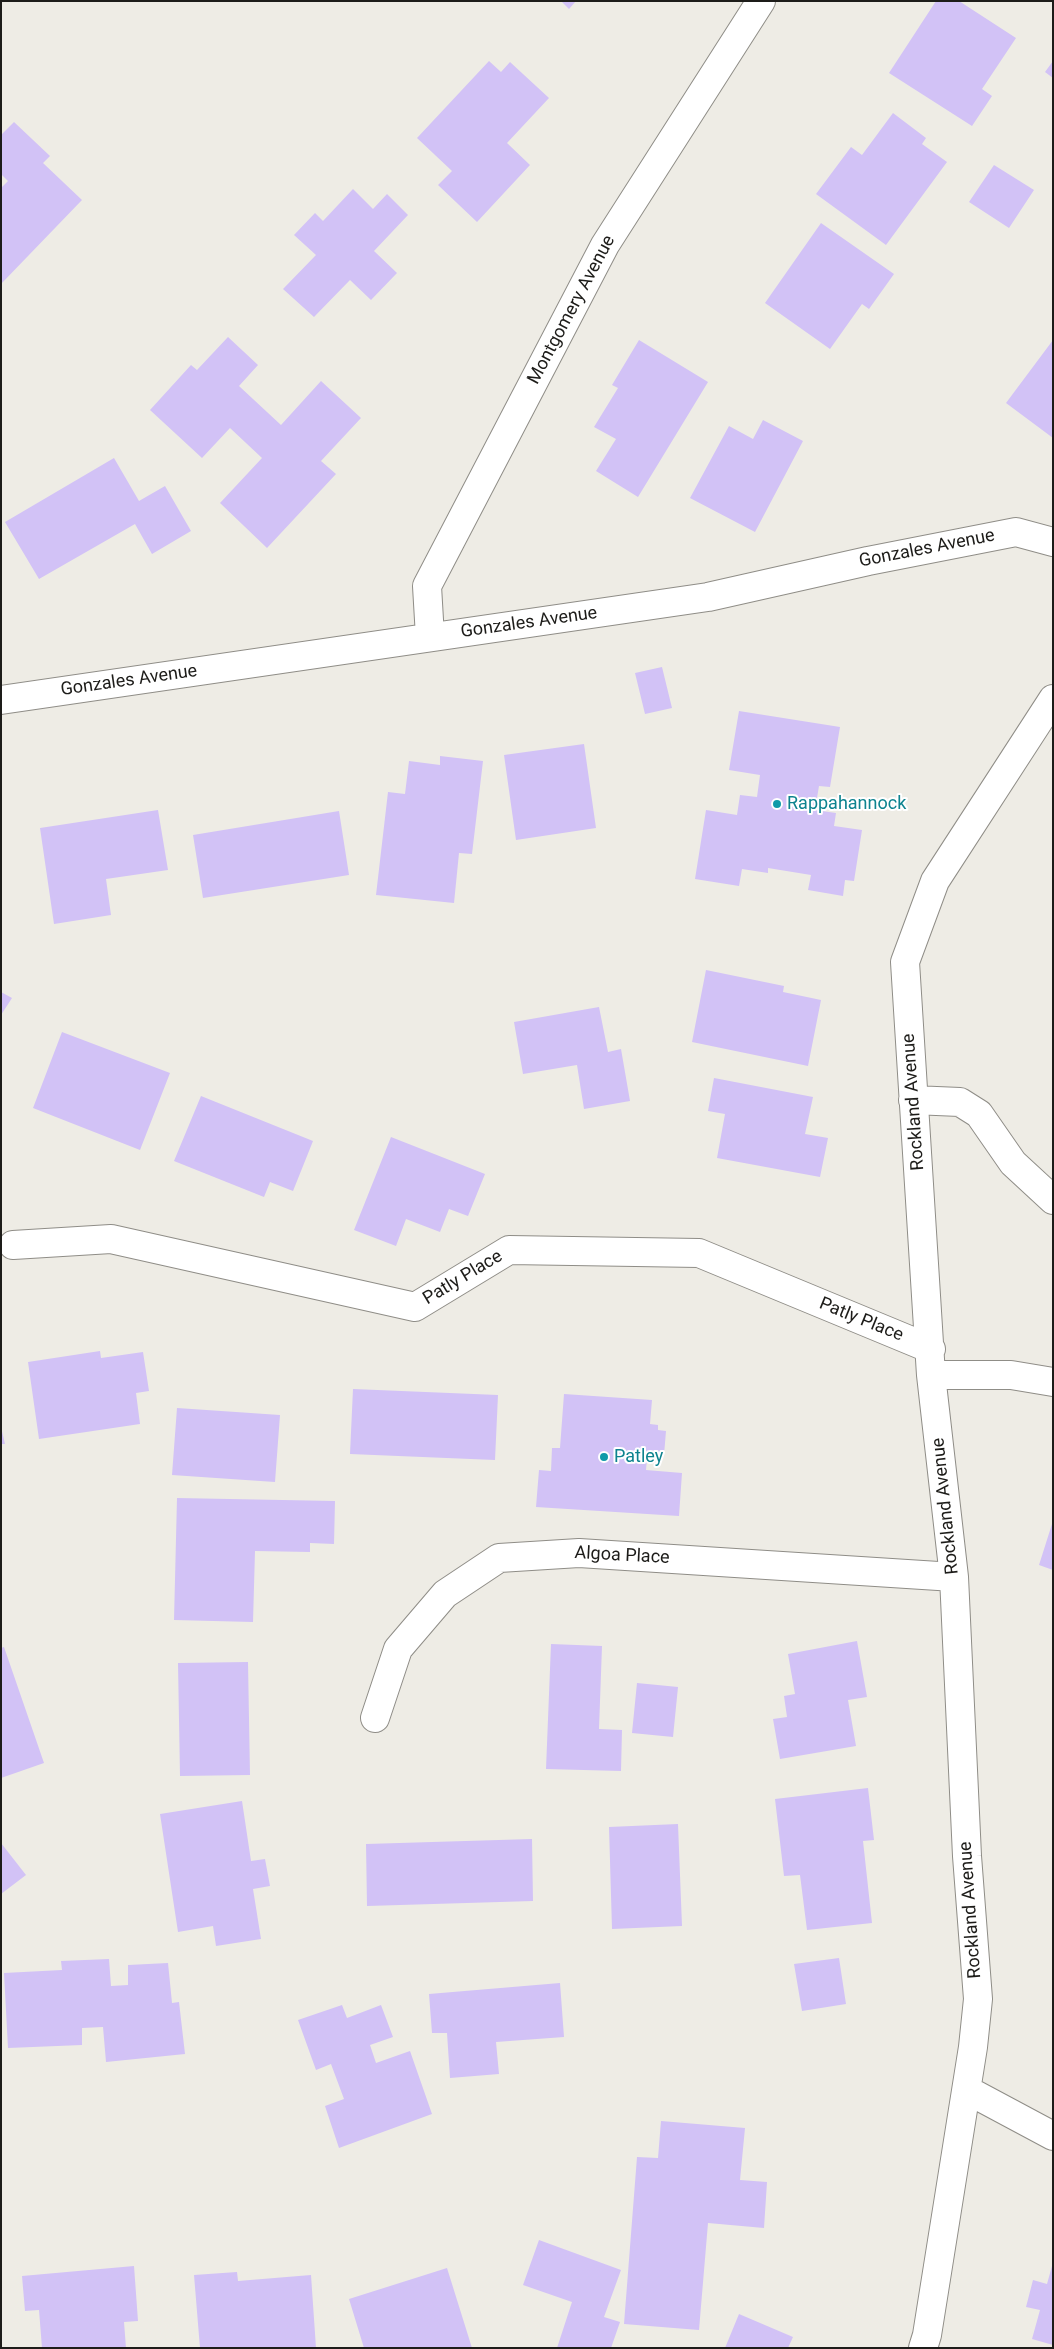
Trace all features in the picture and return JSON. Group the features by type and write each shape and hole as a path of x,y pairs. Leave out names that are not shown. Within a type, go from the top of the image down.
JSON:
{"street":[{"name":"Montgomery Avenue","path":"430,637 427,586 605,245 761,1"},
{"name":"Gonzales Avenue","path":"1,700 708,597 868,561 1016,532 1053,542"},
{"name":"Rockland Avenue","path":"923,2348 927,2335 966,2090 978,1999 967,1856 954,1578 931,1362 905,962 935,881 1053,699"},
{"path":"913,1100 960,1102 980,1114 1013,1163 1053,1200"},
{"name":"Patly Place","path":"13,1245 111,1239 415,1307 509,1250 699,1253 931,1362"},
{"path":"931,1362 1053,1382"},
{"name":"Algoa Place","path":"375,1718 398,1649 445,1594 499,1558 578,1553 954,1578"},
{"path":"966,2090 1053,2136"}],"building":[{"path":"561,1 576,1 569,9"},
{"path":"936,1 959,1 1016,38 982,89 992,96 972,126 889,73"},
{"path":"489,61 501,72 510,62 549,98 507,143 530,165 477,222 438,185 452,171 417,138"},
{"path":"1053,61 1053,78 1045,72"},
{"path":"893,113 926,138 922,144 947,162 886,245 816,194 851,147 862,155"},
{"path":"14,122 50,156 43,163 82,200 1,284 1,188 8,181 1,174 1,135"},
{"path":"994,165 1034,190 1009,228 969,202"},
{"path":"353,189 373,209 387,194 408,215 374,251 397,273 371,300 350,280 314,317 283,289 316,255 294,235 315,213 323,221"},
{"path":"821,223 894,274 869,309 862,304 830,349 765,303"},
{"path":"228,337 258,365 239,386 281,425 321,381 361,418 321,461 336,474 267,548 220,503 262,458 230,428 202,458 150,410 191,365 197,370"},
{"path":"639,340 708,382 638,497 596,471 616,439 594,427 618,388 612,385"},
{"path":"1053,340 1053,438 1006,403"},
{"path":"763,420 803,441 755,532 690,498 729,426 753,439"},
{"path":"114,458 139,501 165,486 191,531 152,554 135,524 39,579 5,522"},
{"path":"662,667 672,708 645,714 635,673"},
{"name":"Rappahannock","path":"739,711 840,727 830,787 819,786 815,810 836,813 834,826 862,830 854,881 845,880 843,896 808,890 811,875 768,868 768,873 742,869 739,886 695,879 706,810 737,815 740,795 757,797 760,775 729,770"},
{"path":"584,744 596,828 516,840 504,755"},
{"path":"440,756 483,761 472,854 459,853 454,903 376,895 388,792 405,794 409,761 440,765"},
{"path":"158,810 168,870 106,879 111,915 54,924 40,828"},
{"path":"339,811 349,875 203,898 193,835"},
{"path":"706,970 784,986 783,992 821,1000 808,1066 692,1042"},
{"path":"1,992 12,998 1,1015"},
{"path":"599,1007 608,1052 621,1049 630,1101 584,1109 577,1065 523,1074 514,1022"},
{"path":"62,1032 170,1073 140,1150 33,1108"},
{"path":"714,1078 813,1097 805,1134 828,1138 820,1177 717,1158 725,1114 708,1111"},
{"path":"201,1096 313,1141 293,1191 270,1182 264,1197 174,1161"},
{"path":"391,1137 485,1174 468,1216 449,1209 440,1232 406,1219 396,1246 354,1230"},
{"path":"100,1351 101,1358 143,1352 149,1391 136,1393 140,1424 39,1439 28,1362"},
{"path":"353,1389 498,1395 495,1460 350,1454"},
{"name":"Patley","path":"564,1394 652,1400 650,1424 658,1425 658,1430 666,1431 664,1455 656,1454 656,1459 647,1459 646,1470 682,1473 679,1516 536,1507 539,1470 551,1471 552,1448 560,1448"},
{"path":"177,1408 280,1415 275,1482 172,1475"},
{"path":"1,1427 5,1444 1,1444"},
{"path":"177,1498 335,1501 334,1544 310,1543 310,1552 255,1551 253,1622 174,1620"},
{"path":"1053,1524 1053,1570 1039,1565"},
{"path":"857,1641 867,1697 848,1700 856,1746 780,1759 773,1719 787,1717 784,1696 795,1694 788,1654"},
{"path":"551,1644 602,1646 599,1729 622,1730 621,1771 546,1769"},
{"path":"4,1647 44,1763 1,1778 1,1648"},
{"path":"248,1662 250,1775 180,1776 178,1663"},
{"path":"637,1683 678,1687 673,1737 632,1733"},
{"path":"868,1788 874,1840 863,1841 872,1923 807,1930 800,1875 784,1876 775,1799"},
{"path":"242,1801 251,1861 265,1859 270,1886 253,1889 261,1939 216,1946 213,1926 178,1932 160,1814"},
{"path":"678,1824 682,1926 612,1929 609,1827"},
{"path":"532,1839 533,1901 367,1906 366,1844"},
{"path":"1,1843 26,1875 1,1894"},
{"path":"839,1958 846,2004 802,2011 794,1964"},
{"path":"109,1959 111,1986 128,1985 128,1965 168,1963 172,2003 179,2002 185,2054 106,2062 103,2027 82,2028 82,2045 8,2048 4,1973 62,1970 61,1961"},
{"path":"560,1983 564,2037 496,2042 499,2074 450,2078 447,2033 432,2033 429,1994"},
{"path":"342,2005 347,2018 381,2005 393,2037 370,2045 376,2063 410,2051 432,2114 339,2148 325,2106 344,2099 331,2064 316,2070 298,2020"},
{"path":"661,2121 745,2128 740,2180 767,2182 764,2228 708,2223 699,2330 624,2324 637,2157 658,2158"},
{"path":"539,2240 621,2270 604,2317 620,2322 611,2348 557,2348 572,2302 523,2285"},
{"path":"134,2266 138,2321 124,2322 126,2348 42,2348 39,2310 25,2311 22,2276"},
{"path":"1052,2266 1053,2345 1032,2339 1040,2310 1026,2307 1033,2280 1047,2284"},
{"path":"447,2268 472,2348 364,2348 349,2299"},
{"path":"237,2272 238,2281 311,2275 316,2348 200,2348 194,2275"},
{"path":"739,2314 793,2337 788,2348 725,2348"}],"place":[{"name":"Rappahannock","path":"777,804"},
{"name":"Patley","path":"604,1457"}]}
